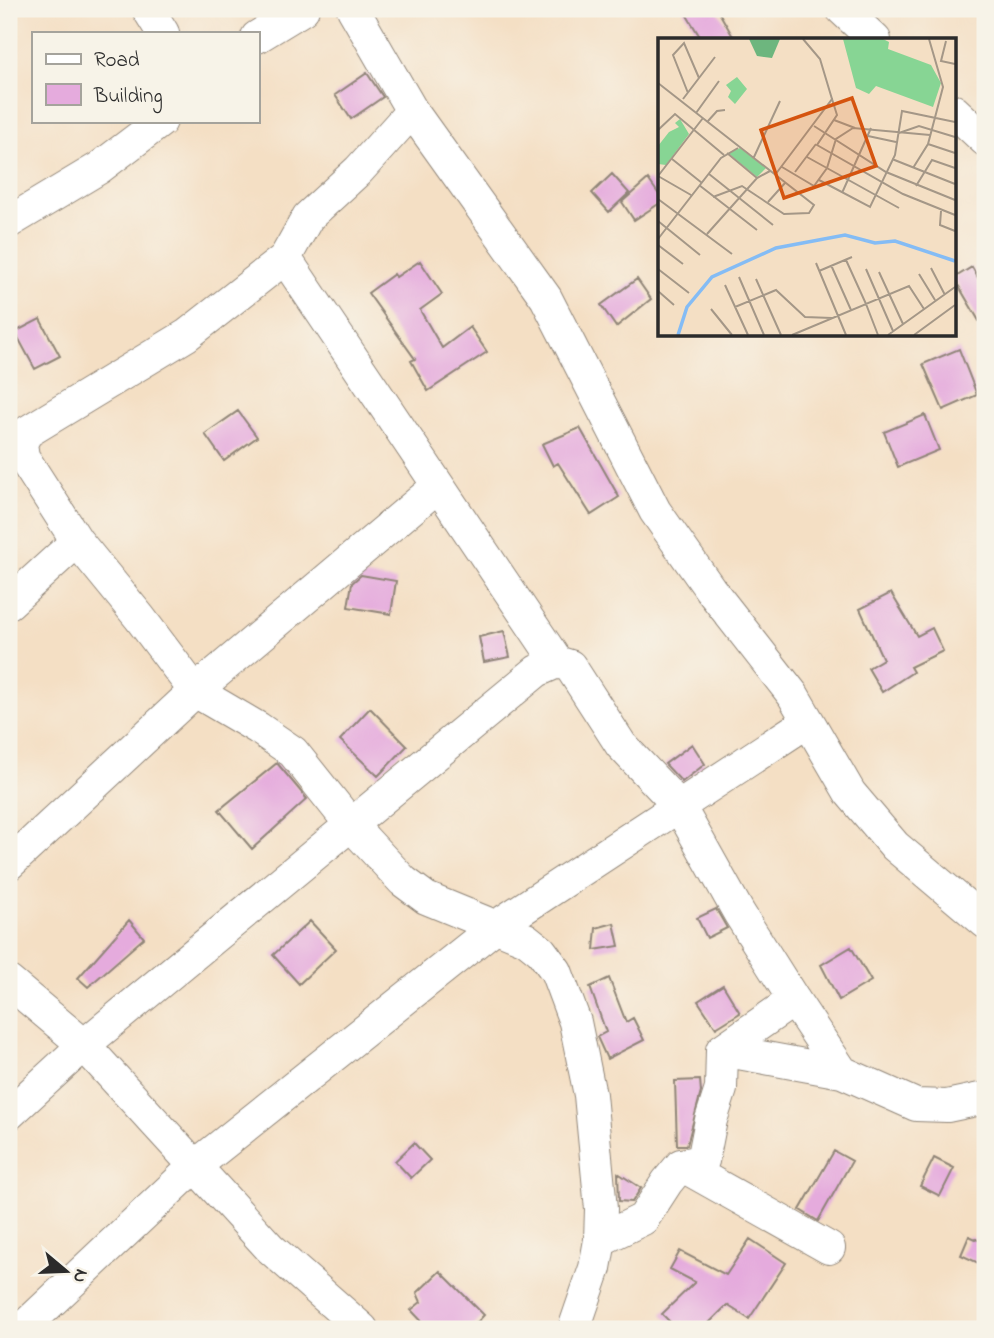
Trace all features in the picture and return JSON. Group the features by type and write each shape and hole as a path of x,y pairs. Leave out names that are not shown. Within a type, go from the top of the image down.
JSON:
{"street":[{"path":"148,9 162,32"},
{"path":"259,36 303,9"},
{"path":"353,9 412,111 546,298 655,511 710,589 793,695 850,793 895,846 985,922"},
{"path":"842,9 873,38"},
{"path":"412,111 359,170 308,217 285,258 187,335 27,432 21,443 23,457 77,541 195,691 293,752 352,826 404,881 426,898 526,939 541,951 556,971 575,1022 590,1095 601,1209 600,1240 584,1306 574,1329"},
{"path":"956,113 985,140"},
{"path":"9,222 99,168 160,122"},
{"path":"285,258 557,662 570,666 621,744 679,806 739,913 842,1072"},
{"path":"9,864 195,691 438,486"},
{"path":"9,603 77,541"},
{"path":"9,1114 84,1045 537,671 557,662"},
{"path":"22,1329 194,1167 495,927 807,722"},
{"path":"9,982 84,1045 270,1248 362,1329"},
{"path":"722,1050 794,1000"},
{"path":"600,1240 643,1219 681,1165 703,1161 710,1120 721,1089 722,1050"},
{"path":"722,1050 842,1072 916,1105 947,1106 985,1098"},
{"path":"681,1165 829,1248"}],"building":[{"path":"683,9 717,9 734,38 701,38"},
{"path":"367,73 383,97 351,119 335,95"},
{"path":"612,174 629,193 609,212 592,193"},
{"path":"648,179 658,193 658,204 634,220 622,202"},
{"path":"420,261 442,294 420,310 442,348 470,327 487,352 428,391 411,361 415,359 368,293 394,274 396,277"},
{"path":"972,267 985,290 985,331 956,281 956,277"},
{"path":"637,279 651,299 616,327 601,305"},
{"path":"40,319 60,356 35,369 15,332"},
{"path":"959,349 977,395 943,410 923,364"},
{"path":"238,411 257,437 224,461 205,434"},
{"path":"925,415 939,450 898,467 884,432"},
{"path":"580,428 619,497 591,515 558,463 553,466 542,444"},
{"path":"361,575 396,581 391,614 348,607 352,583"},
{"path":"891,593 917,636 932,628 943,651 910,667 913,672 882,692 868,668 883,659 860,609"},
{"path":"504,631 510,657 484,662 479,637"},
{"path":"370,708 407,746 378,776 340,740"},
{"path":"692,744 705,764 682,782 665,764"},
{"path":"277,763 307,799 252,849 219,810"},
{"path":"716,909 727,928 707,938 697,918"},
{"path":"129,920 144,938 88,987 78,978"},
{"path":"310,921 336,949 299,984 273,955"},
{"path":"614,923 619,946 594,950 596,928"},
{"path":"851,947 871,981 839,1000 821,965"},
{"path":"609,978 626,1022 633,1018 644,1040 607,1059 597,1037 606,1032 590,987"},
{"path":"723,985 740,1013 716,1028 698,1001"},
{"path":"700,1080 701,1092 687,1145 677,1145 675,1081"},
{"path":"414,1143 430,1160 411,1178 395,1161"},
{"path":"834,1151 852,1161 818,1221 800,1210"},
{"path":"934,1158 954,1168 940,1196 920,1186"},
{"path":"618,1173 641,1188 632,1202 619,1201"},
{"path":"969,1236 985,1243 985,1266 961,1255"},
{"path":"750,1239 786,1263 749,1319 727,1305 703,1329 677,1329 662,1314 695,1282 670,1269 680,1251 726,1275"},
{"path":"440,1271 484,1315 471,1329 429,1329 411,1310 421,1302 417,1293"}]}
